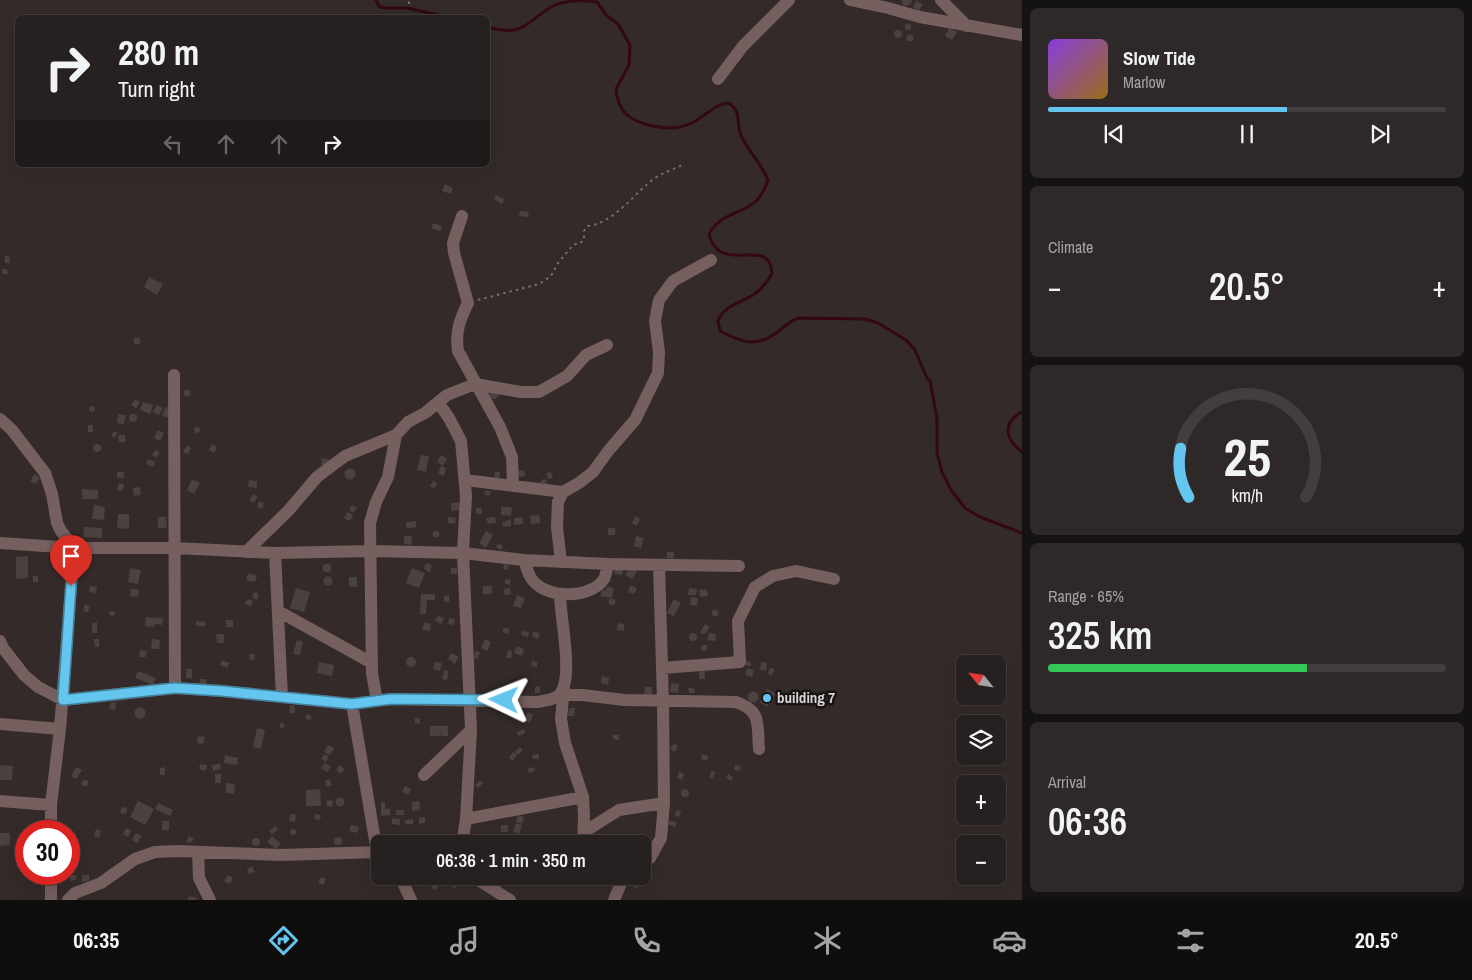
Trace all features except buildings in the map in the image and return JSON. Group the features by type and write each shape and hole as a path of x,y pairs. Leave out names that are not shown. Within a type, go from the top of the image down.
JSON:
{"street":[{"path":"718,79 743,46 789,0"},
{"path":"850,0 888,8 920,18 1022,34"},
{"path":"941,0 967,26"},
{"path":"462,216 453,243 468,303 458,324 456,339 458,351 500,427 512,457 512,486"},
{"path":"561,562 557,528 558,502 563,492 593,472 635,420 658,373 659,352 655,321 659,300 673,281 710,260"},
{"path":"246,552 289,510 317,477 345,456 396,435 408,422 425,413 447,395 475,384 521,392 539,392 567,376 586,356 606,345"},
{"path":"174,375 175,688"},
{"path":"438,402 461,441 466,496 463,553 471,730 463,835"},
{"path":"0,419 12,430 45,473 52,494 57,523 61,532 74,548 63,700 51,820"},
{"path":"377,701 372,673 370,523 376,502 388,477 396,435"},
{"path":"465,480 563,492"},
{"path":"0,543 74,548 175,548 275,553 371,551 463,553 561,562 739,566"},
{"path":"275,553 282,697"},
{"path":"524,560 532,580 543,588 560,594 580,594 594,588 604,579 608,564"},
{"path":"651,856 661,838 664,803 659,565"},
{"path":"662,668 740,662 738,621 756,587 773,576 796,571 834,579"},
{"path":"560,594 560,612 567,670 563,692 562,718 565,742 583,797 584,835"},
{"path":"278,611 372,663"},
{"path":"0,641 2,648 24,675 38,687 63,700 175,688 352,704 391,699 538,702 552,699 563,692 663,701 736,702 747,706 754,712 757,721 758,749"},
{"path":"352,704 375,835"},
{"path":"0,724 60,729"},
{"path":"424,775 471,730"},
{"path":"466,819 583,797"},
{"path":"0,801 51,805"},
{"path":"588,835 619,810 664,803"},
{"path":"68,900 75,893 101,883 135,859 155,852 280,855 371,852"},
{"path":"198,852 200,878 210,900"},
{"path":"51,885 51,900"},
{"path":"404,885 411,900"},
{"path":"486,885 510,900"},
{"path":"614,900 620,885"}],"path":[{"path":"408,4 409,0"},
{"path":"468,303 540,284 548,278 570,249 584,240 584,231 588,226 600,222 627,204 656,178 684,164"}],"waterway":[{"path":"376,0 379,6 384,8 407,8 438,15"},
{"path":"490,28 500,30 516,30 551,7 561,3 573,1 597,2 606,15 618,24 630,45 629,65 616,89 622,109 631,118 644,124 674,128 694,122 722,104 726,103 734,107 741,135 768,181 762,194 756,201 720,222 709,234 715,247 723,253 763,257 769,262 772,274 764,286 756,293 732,305 720,316 718,321 720,331 743,341 757,342 764,340 791,321 799,318 865,319 878,323 906,340 915,350 927,378 930,380 937,419 937,453 942,472 951,490 965,508 980,517 1022,533"},
{"path":"1022,412 1011,421 1008,432 1012,442 1022,452"}],"place":[{"name":"building 7","path":"767,698"}],"route":[{"path":"71,586 63,700 175,688 352,704 365,704 391,699 504,700"}]}
